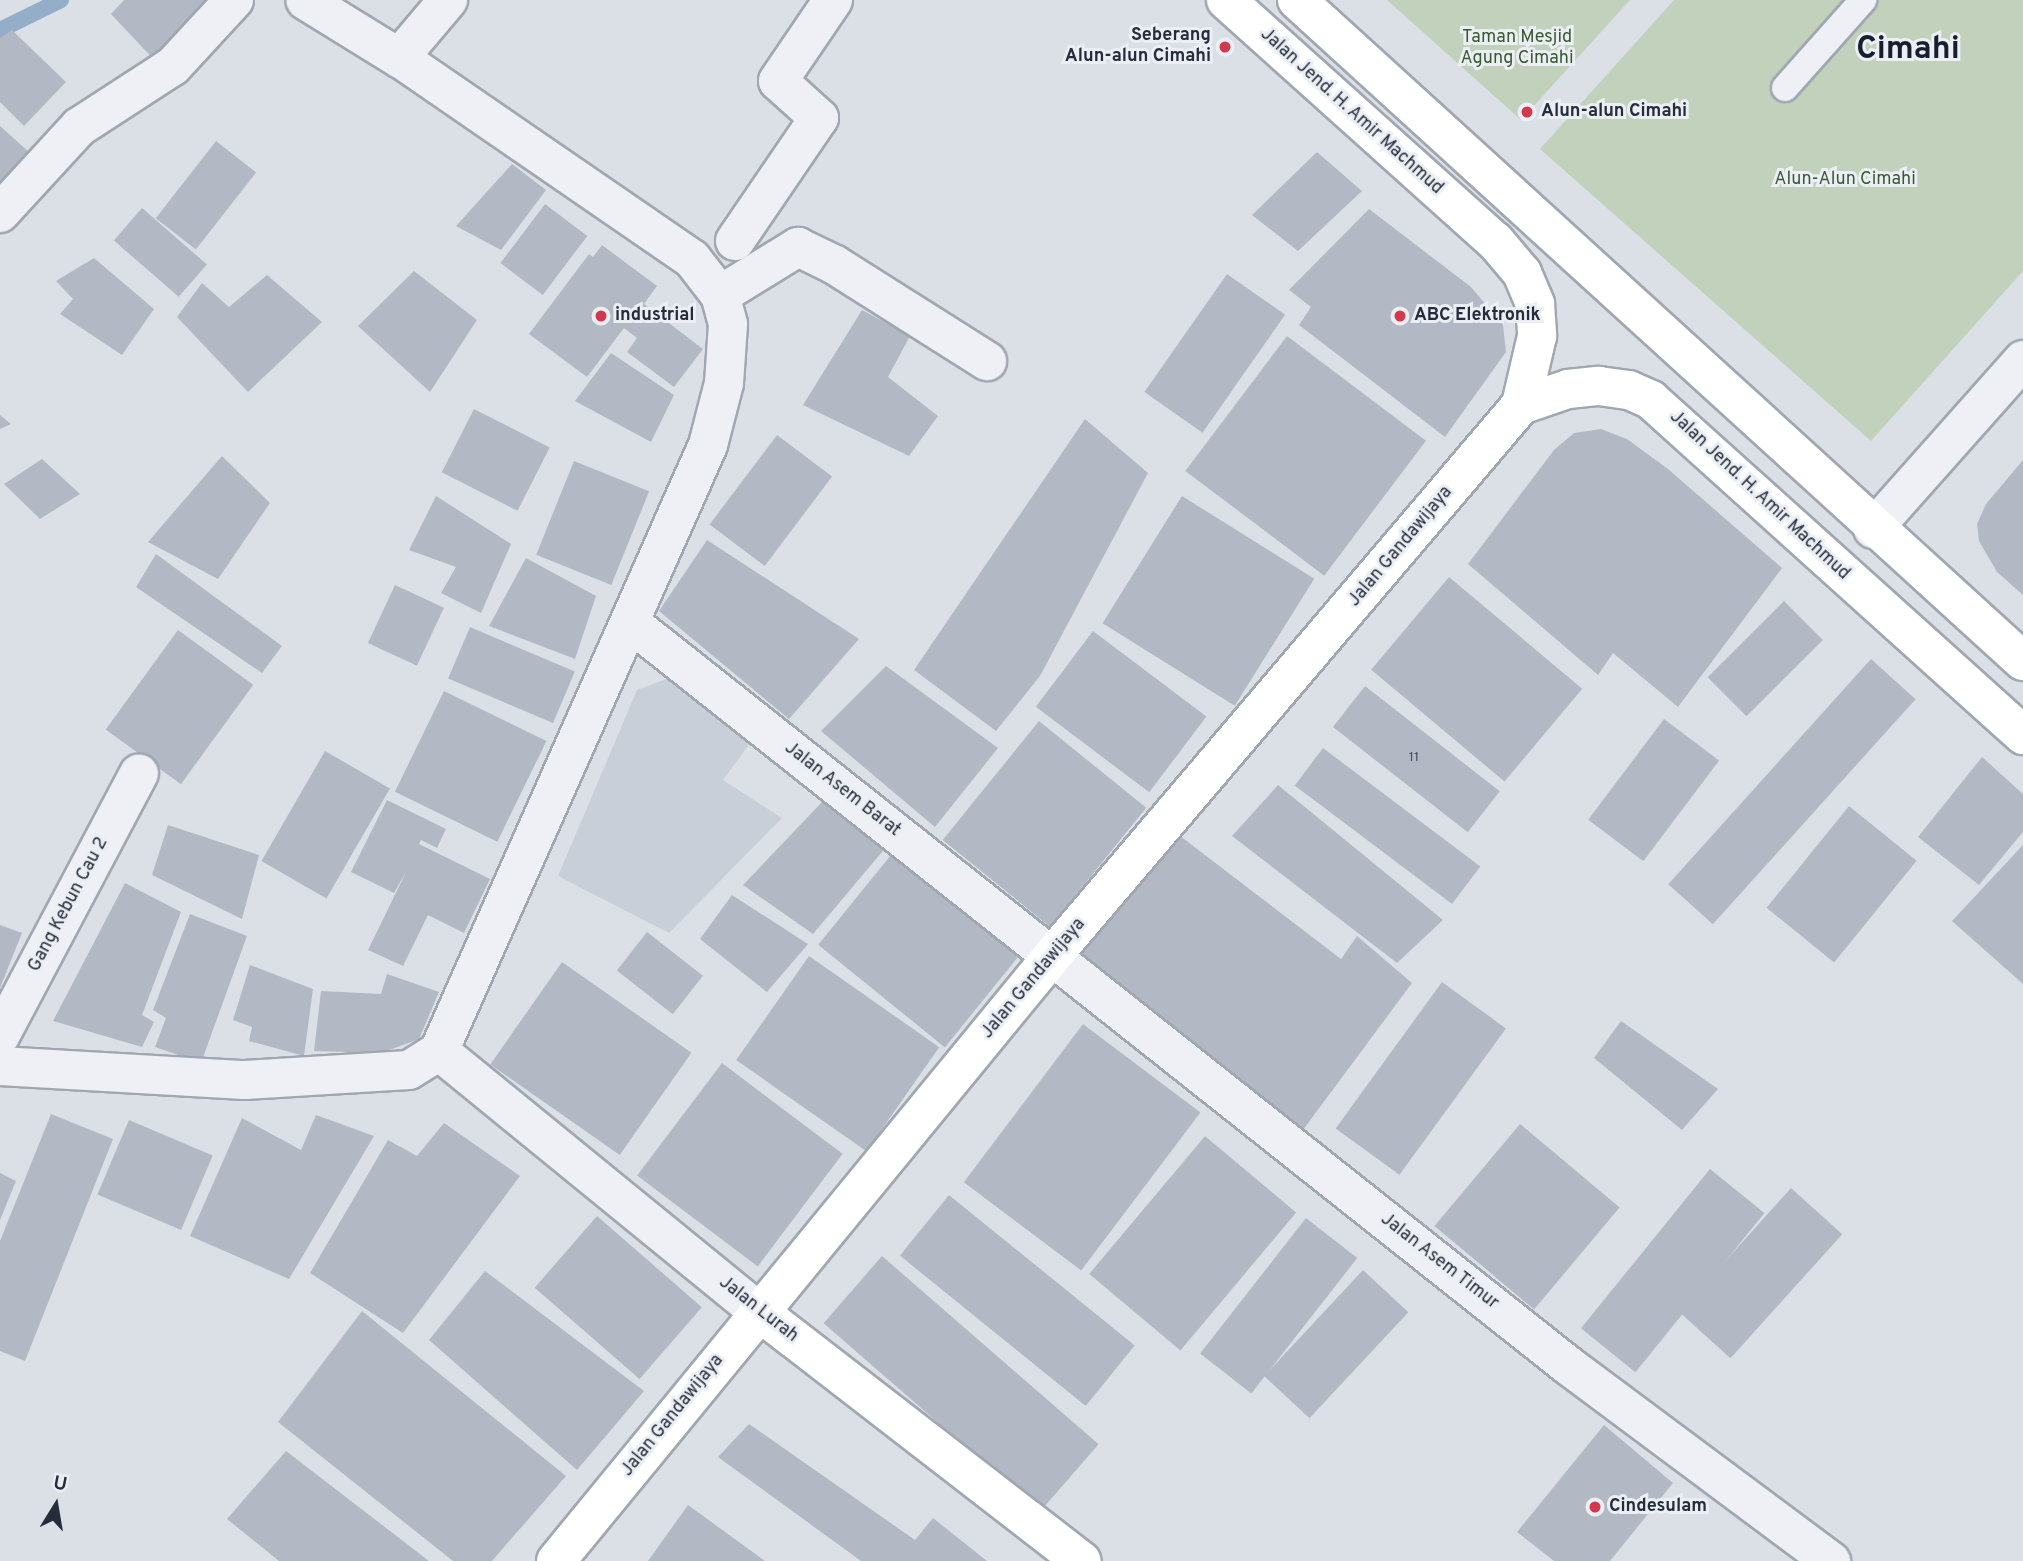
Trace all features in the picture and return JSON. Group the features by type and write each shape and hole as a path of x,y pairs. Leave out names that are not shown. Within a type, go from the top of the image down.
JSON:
{"main road":[{"name":"Jalan Jend. H. Amir Machmud","path":"1226,0 1495,241 1522,273 1535,303 1536,335 1521,405"},
{"path":"1297,0 1873,529 2023,661"},
{"name":"Jalan Jend. H. Amir Machmud","path":"1521,405 1568,389 1599,386 1629,390 1651,400 2023,735"},
{"name":"Jalan Gandawijaya","path":"556,1561 758,1311 1053,956 1521,405"},
{"name":"Jalan Lurah","path":"758,1311 1082,1561"}],"street":[{"path":"0,212 79,127 173,66 234,0"},
{"path":"0,1066 246,1080 408,1070 439,1051 632,624 714,420 724,383 728,324 720,295 692,258 399,58 305,0"},
{"path":"399,58 448,0"},
{"path":"735,241 819,118 778,81 833,0"},
{"path":"720,295 798,247 835,265 987,361"},
{"path":"1873,529 2023,360"},
{"name":"Jalan Asem Barat","path":"632,624 1053,956"},
{"name":"Gang Kebun Cau 2","path":"0,1036 139,774"},
{"name":"Jalan Asem Timur","path":"1053,956 1569,1366 1831,1561"},
{"name":"Jalan Lurah","path":"439,1051 758,1311"}],"lane":[{"path":"1785,88 1863,0"}],"shaded area":[{"path":"672,677 753,739 723,780 782,818 669,933 558,876 637,690"}],"green space":[{"name":"Taman Mesjid Agung Cimahi","path":"1387,0 1630,0 1521,120"},
{"name":"Alun-Alun Cimahi","path":"1674,0 2023,0 2023,271 1871,441 1540,149"}],"building":[{"path":"124,0 210,0 159,65 111,14"},
{"path":"12,30 66,82 24,126 0,102 0,38"},
{"path":"0,126 39,161 0,195"},
{"path":"216,141 256,172 196,250 156,218"},
{"path":"1317,152 1362,191 1298,251 1252,215"},
{"path":"512,164 546,190 501,250 456,226"},
{"path":"545,204 587,236 543,295 500,263"},
{"path":"142,208 207,264 179,297 114,240"},
{"name":"ABC Elektronik","path":"1369,209 1471,287 1503,325 1506,352 1445,437 1299,325 1311,307 1289,290"},
{"name":"industrial","path":"602,245 657,286 644,304 703,349 674,387 627,352 637,338 624,328 587,377 529,334 589,254 593,257"},
{"path":"94,258 154,309 122,355 60,314 73,299 56,281"},
{"path":"414,271 477,320 430,392 358,326"},
{"path":"1227,274 1285,315 1203,433 1144,392"},
{"path":"267,275 322,322 248,392 177,317 202,283 229,307"},
{"path":"862,310 910,336 888,377 938,416 909,456 803,405"},
{"path":"1287,336 1426,441 1324,576 1185,471"},
{"path":"611,353 674,395 651,442 575,401"},
{"path":"474,409 550,448 518,511 442,472"},
{"path":"0,415 11,424 0,429"},
{"path":"1085,419 1148,473 1040,676 996,731 914,670"},
{"path":"1601,429 1627,439 1668,469 1782,568 1678,707 1613,653 1598,675 1468,564 1554,450 1574,433"},
{"path":"777,435 832,477 765,566 710,524"},
{"path":"222,456 270,503 218,579 148,542"},
{"path":"42,459 80,494 40,519 4,484"},
{"path":"2023,460 2023,595 1997,572 1979,541 1977,524 1986,504"},
{"path":"574,461 649,491 611,585 536,555"},
{"path":"436,496 511,544 481,613 441,593 456,567 409,550"},
{"path":"1182,496 1314,579 1235,706 1103,623"},
{"path":"707,540 859,639 789,719 659,611"},
{"path":"156,554 282,646 262,673 136,587"},
{"path":"526,558 596,596 575,659 489,626"},
{"path":"1449,577 1582,689 1505,782 1371,670"},
{"path":"395,585 444,608 417,666 368,643"},
{"path":"1784,601 1823,640 1747,716 1708,677"},
{"path":"470,627 575,672 553,723 448,679"},
{"path":"178,630 253,685 181,784 106,730"},
{"path":"1093,631 1206,716 1149,792 1036,707"},
{"path":"1871,659 1916,699 1713,924 1668,884"},
{"path":"886,666 998,748 935,827 821,731"},
{"path":"1365,686 1500,791 1468,832 1333,727"},
{"path":"444,691 546,741 497,842 395,792"},
{"path":"1664,719 1719,761 1643,861 1588,820"},
{"path":"1039,721 1146,808 1050,927 943,840"},
{"path":"1323,748 1480,867 1452,904 1295,786"},
{"path":"325,751 390,788 326,898 262,861"},
{"path":"1982,757 2023,794 2023,832 1979,885 1918,837"},
{"path":"1278,785 1443,920 1397,963 1232,836"},
{"path":"387,800 446,829 437,848 421,840 419,844 490,879 464,933 428,915 403,966 368,950 407,870 394,893 351,872"},
{"path":"824,800 887,846 813,934 743,885"},
{"path":"1849,806 1917,861 1834,963 1767,908"},
{"path":"168,825 259,855 242,919 152,875"},
{"path":"1171,829 1341,959 1357,936 1412,983 1300,1134 1077,949"},
{"path":"2023,845 2023,984 1952,921"},
{"path":"895,850 1022,953 945,1047 818,945"},
{"path":"125,883 181,912 142,1015 154,1022 142,1047 53,1021"},
{"path":"732,895 808,944 767,992 700,939"},
{"path":"190,914 247,936 201,1063 155,1047 166,1018 153,1010"},
{"path":"0,925 22,933 0,988"},
{"path":"647,932 703,976 673,1014 617,971"},
{"path":"809,956 939,1047 866,1151 736,1060"},
{"path":"562,962 691,1053 620,1155 490,1064"},
{"path":"250,965 313,989 304,1056 249,1041 252,1027 233,1020"},
{"path":"387,974 439,992 419,1039 381,1053 314,1051 321,991 381,994"},
{"path":"1442,982 1506,1028 1400,1175 1336,1128"},
{"path":"1621,1021 1718,1089 1682,1130 1594,1058"},
{"path":"1083,1024 1200,1112 1081,1271 964,1182"},
{"path":"722,1063 843,1154 758,1266 637,1176"},
{"path":"51,1114 113,1139 25,1361 0,1351 0,1241"},
{"path":"316,1115 374,1136 289,1279 190,1236 242,1118 301,1150"},
{"path":"129,1120 213,1156 181,1230 97,1195"},
{"path":"444,1123 520,1176 403,1333 310,1273 388,1140 417,1156"},
{"path":"1520,1124 1620,1208 1534,1309 1435,1226"},
{"path":"1205,1136 1296,1212 1180,1350 1089,1274"},
{"path":"1710,1169 1764,1213 1635,1372 1581,1328"},
{"path":"0,1173 16,1181 0,1220"},
{"path":"1791,1188 1842,1234 1731,1358 1679,1312"},
{"path":"949,1195 1135,1345 1086,1406 900,1256"},
{"path":"597,1216 702,1307 640,1379 535,1288"},
{"path":"1306,1218 1357,1258 1251,1394 1200,1354"},
{"path":"882,1256 1099,1444 1040,1511 824,1323"},
{"path":"1363,1270 1408,1312 1309,1418 1264,1376"},
{"path":"485,1271 644,1391 577,1470 429,1340"},
{"path":"362,1311 566,1476 492,1561 453,1561 278,1422"},
{"path":"749,1424 915,1540 933,1518 987,1561 861,1561 718,1457"},
{"name":"Cindesulam","path":"1604,1425 1673,1483 1610,1561 1554,1561 1517,1532"},
{"path":"286,1451 429,1561 279,1561 227,1519"},
{"path":"688,1505 765,1561 648,1561"}],"waterway":[{"path":"0,30 61,0"}],"place":[{"name":"Seberang Alun-alun Cimahi","path":"1225,47"},
{"name":"Alun-alun Cimahi","path":"1527,112"},
{"name":"industrial","path":"601,316"},
{"name":"ABC Elektronik","path":"1400,316"},
{"name":"Cindesulam","path":"1595,1507"}],"district":[{"name":"Cimahi","path":"1908,50"}]}
